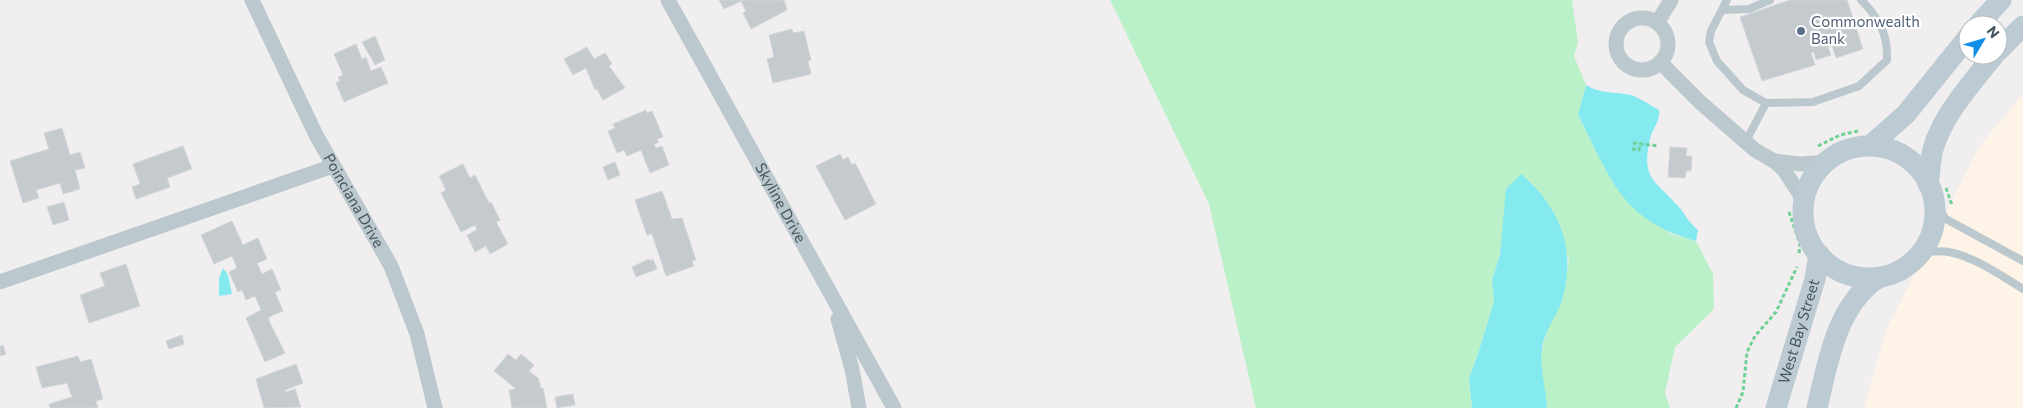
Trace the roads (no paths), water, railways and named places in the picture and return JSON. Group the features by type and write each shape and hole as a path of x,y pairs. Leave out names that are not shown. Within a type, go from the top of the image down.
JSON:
{"main road":[{"path":"1987,15 2001,0"},
{"path":"2008,41 2023,26"},
{"path":"1878,278 1845,274 1831,266 1819,254 1808,236 1796,206 1809,185 1818,156 1843,152 1906,114 1958,49"},
{"path":"1817,408 1829,357 1844,318 1859,294 1878,278 1902,270 1921,253 1933,229 1936,190 1933,149 1954,108 1986,65"},
{"path":"1868,136 1917,167 1936,190"},
{"name":"West Bay Street","path":"1776,408 1815,278 1819,254"}],"street":[{"name":"Poinciana Drive","path":"252,0 333,166 391,266 417,334 435,408"},
{"name":"Skyline Drive","path":"668,0 826,281 894,408"},
{"path":"1657,23 1671,0"},
{"path":"1642,18 1657,23 1664,31 1667,42 1665,54 1660,62 1646,69 1634,68 1622,60 1616,48 1617,35 1627,22 1642,18"},
{"path":"1660,62 1701,103 1746,141 1774,161 1792,181 1796,206"},
{"path":"1774,161 1801,164 1818,156"},
{"path":"0,282 333,166"},
{"path":"826,281 842,330 859,408"}],"lane":[{"path":"1727,0 1711,31 1709,42 1716,61 1743,90 1766,103 1814,102 1858,86 1875,73 1887,60 1888,41 1874,14 1861,0"},
{"path":"1722,10 1749,9 1770,0"},
{"path":"1746,141 1766,103"},
{"path":"1936,190 1946,219 2023,262"},
{"path":"1921,253 1947,251 1956,254 1989,268 2023,289"}],"water":[{"path":"1586,85 1601,91 1631,95 1659,110 1659,117 1651,135 1648,152 1647,163 1649,171 1656,184 1698,230 1696,241 1671,232 1651,221 1634,209 1621,194 1600,159 1578,115"},
{"path":"1521,174 1533,185 1552,209 1564,236 1567,251 1566,282 1563,296 1543,343 1541,360 1547,408 1472,408 1469,378 1494,301 1492,280 1500,255 1506,189"},
{"path":"223,268 228,275 232,294 219,296 219,278"}],"place":[{"name":"Commonwealth Bank","path":"1801,31"}]}
